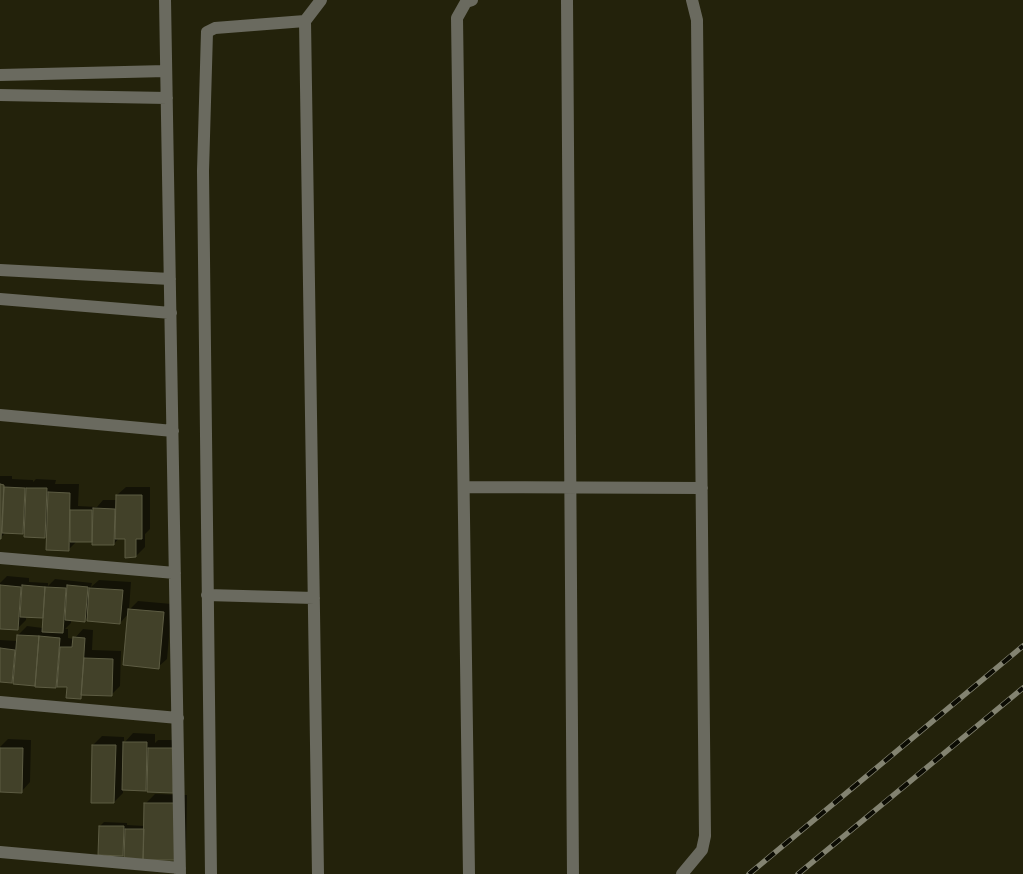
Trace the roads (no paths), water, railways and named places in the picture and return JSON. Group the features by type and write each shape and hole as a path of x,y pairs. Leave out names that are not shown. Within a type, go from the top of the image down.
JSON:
{"street":[{"path":"0,852 180,871 165,0"},
{"path":"318,874 305,21 321,0"},
{"path":"469,874 457,18 466,2 472,0"},
{"path":"567,0 573,874"},
{"path":"682,874 702,850 705,836 697,20 692,0"},
{"path":"211,874 203,171 206,32 215,28 305,21"},
{"path":"0,75 166,71"},
{"path":"0,95 167,98"},
{"path":"0,270 170,279"},
{"path":"0,299 171,313"},
{"path":"0,415 173,431"},
{"path":"464,487 702,488"},
{"path":"0,558 175,573"},
{"path":"207,595 314,598"},
{"path":"0,702 178,718"}],"railway":[{"path":"749,874 1023,646"},
{"path":"798,874 1023,688"}]}
